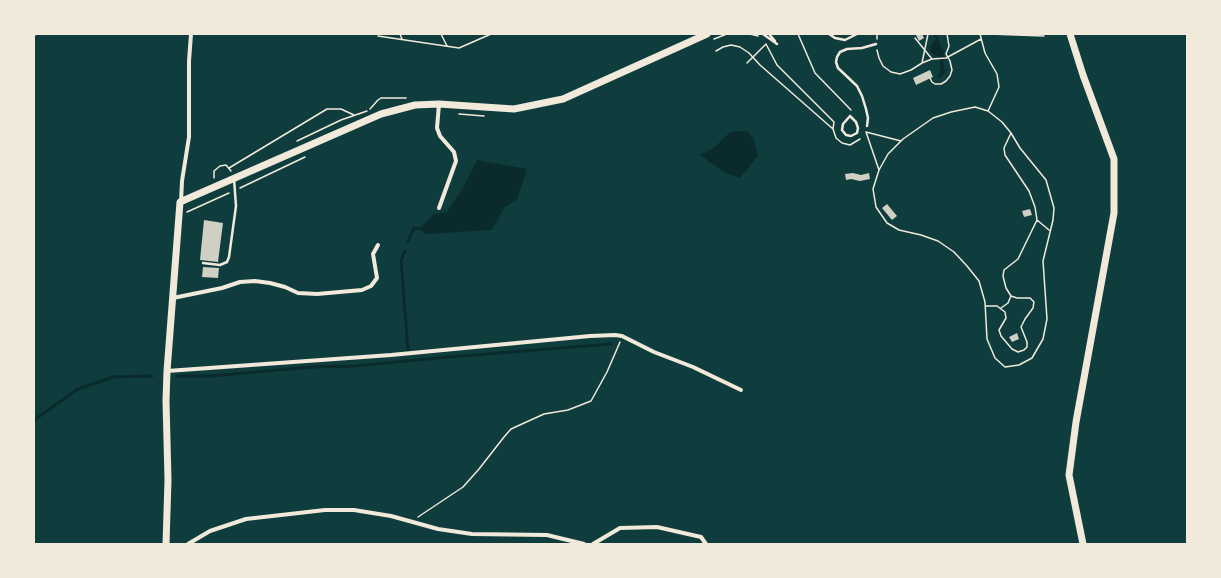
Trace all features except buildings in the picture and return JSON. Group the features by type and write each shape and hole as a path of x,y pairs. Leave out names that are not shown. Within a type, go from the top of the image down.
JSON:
{"street":[{"path":"166,544 168,480 166,401 167,371 180,202 189,137 189,61 191,34"},
{"path":"180,202 381,114 414,105 439,104 514,109 563,99 707,34"},
{"path":"1070,34 1083,75 1114,159 1114,213 1076,422 1069,475 1083,544"},
{"path":"439,104 437,128 440,136 454,152 456,161 439,208"},
{"path":"173,298 222,288 240,282 255,281 270,283 298,293 317,294 362,290 371,286 377,278 373,254 378,245"},
{"path":"167,371 391,355 590,336 615,335 622,336 654,352 693,367 741,390"},
{"path":"188,544 210,531 246,519 325,510 354,510 391,516 438,530 472,534 547,535 584,544"},
{"path":"593,544 620,528 657,527 701,537 706,544"}],"lane":[{"path":"763,34 777,44 768,34"},
{"path":"829,34 835,38 845,40 857,34"},
{"path":"867,126 868,118 862,96 857,86 838,68 836,62 840,52 847,49 862,48 876,44"},
{"path":"850,116 856,122 858,128 858,133 851,136 846,135 842,130 843,124 850,116"},
{"path":"203,263 220,265 227,262 229,257 236,206 234,178"}],"path":[{"path":"400,34 403,40"},
{"path":"441,34 447,46"},
{"path":"378,36 459,48 491,34"},
{"path":"714,38 727,34"},
{"path":"798,34 814,73 851,110"},
{"path":"877,34 876,44 879,58 883,66 891,72 900,74 911,70 922,62 932,58 948,58 981,39"},
{"path":"922,62 928,34"},
{"path":"930,78 932,82 941,84 950,76 952,70 946,54 949,46 947,34"},
{"path":"980,34 985,53 997,74 999,87 988,111"},
{"path":"988,34 1044,36"},
{"path":"915,38 932,58"},
{"path":"747,63 766,44 777,65 834,122 833,129 836,138 842,143 850,144 859,140 866,132"},
{"path":"716,51 727,46 740,47 833,129"},
{"path":"975,107 988,111 1002,122 1020,148 1046,180 1054,208 1043,261 1047,319 1042,339 1032,358 1020,365 1005,367 995,358 987,339 986,306 979,281 954,252 938,241 922,235 899,230 887,223 876,207 873,189 879,170 888,154 918,127 933,118 951,112 975,107"},
{"path":"229,168 327,109 341,110 354,115"},
{"path":"452,113 467,116 487,116"},
{"path":"867,126 866,132 879,170"},
{"path":"866,132 901,141"},
{"path":"986,306 997,306 1005,312 1006,318 999,330 1001,336 1012,349 1018,352 1024,350 1027,347 1027,342 1021,327 1033,308 1034,302 1030,298 1017,298 1011,296 1006,288 1003,276 1004,270 1018,259 1037,220 1035,207 1029,191 1005,155 1004,148 1011,133"},
{"path":"187,212 309,155"},
{"path":"1037,220 1050,230"},
{"path":"1001,309 1008,303 1011,296"},
{"path":"412,522 463,487 511,429 544,414 568,410 591,400 606,372 622,336"}],"water":[{"path":"933,34 936,34 944,51 943,63 945,72 940,78 938,77 940,72 940,57 934,55 930,51 930,46 936,39"},
{"path":"747,131 754,140 758,156 740,178 725,173 700,155 715,147 730,132"},
{"path":"477,160 527,169 517,200 505,207 492,230 427,234 422,232 422,226 434,214 447,212 462,189"}],"waterway":[{"path":"408,241 414,228 424,229"},
{"path":"405,251 401,261 408,350"},
{"path":"177,376 210,376 312,367 354,366 611,344"},
{"path":"34,420 78,389 113,377 152,376"}]}
